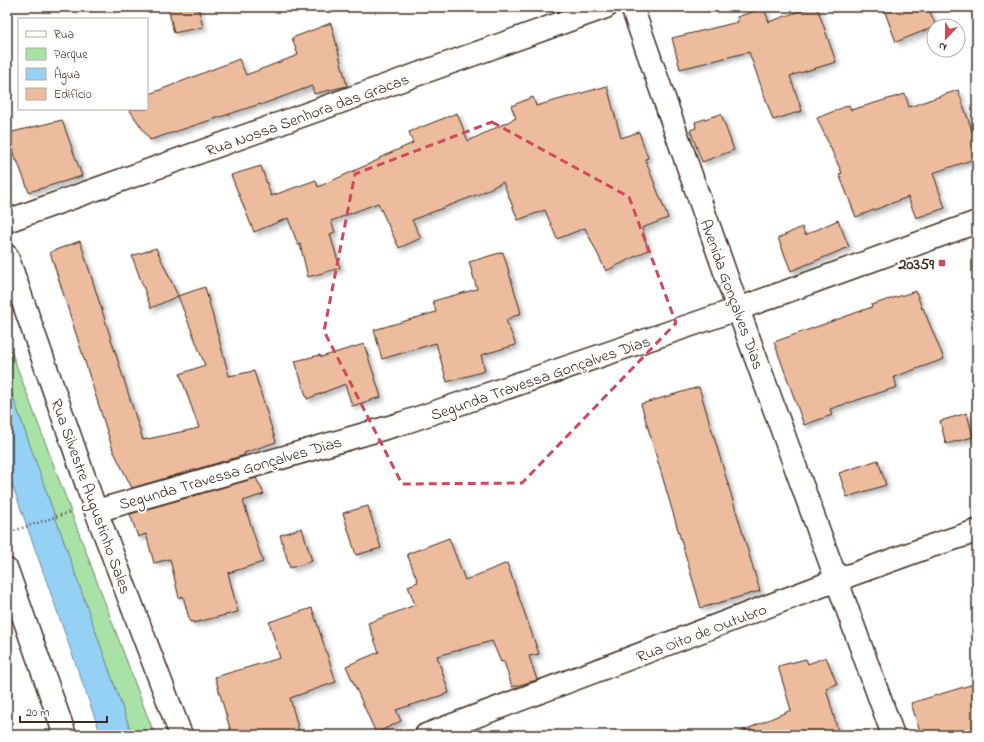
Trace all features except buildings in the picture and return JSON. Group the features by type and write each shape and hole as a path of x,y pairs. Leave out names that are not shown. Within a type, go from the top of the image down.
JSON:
{"street":[{"name":"Rua Nossa Senhora das Gracas","path":"7,221 606,7"},
{"name":"Avenida Gonçalves Dias","path":"632,7 738,309 893,735"},
{"name":"Segunda Travessa Gonçalves Dias","path":"96,511 403,423 738,309 977,222"},
{"name":"Rua Silvestre Augustinho Sales","path":"7,256 96,511 181,735"},
{"name":"Rua Oito de Outubro","path":"426,735 836,580 931,546 977,532"},
{"path":"9,582 65,735"}],"path":[{"path":"7,533 71,512"}],"highlighted area":[{"path":"492,122 629,197 676,323 522,483 402,484 324,331 355,174"}],"green space":[{"path":"7,340 155,735 132,735 7,380"}],"water":[{"path":"7,380 132,735 101,735 7,470"}],"place":[{"name":"20359","path":"942,263"}]}
